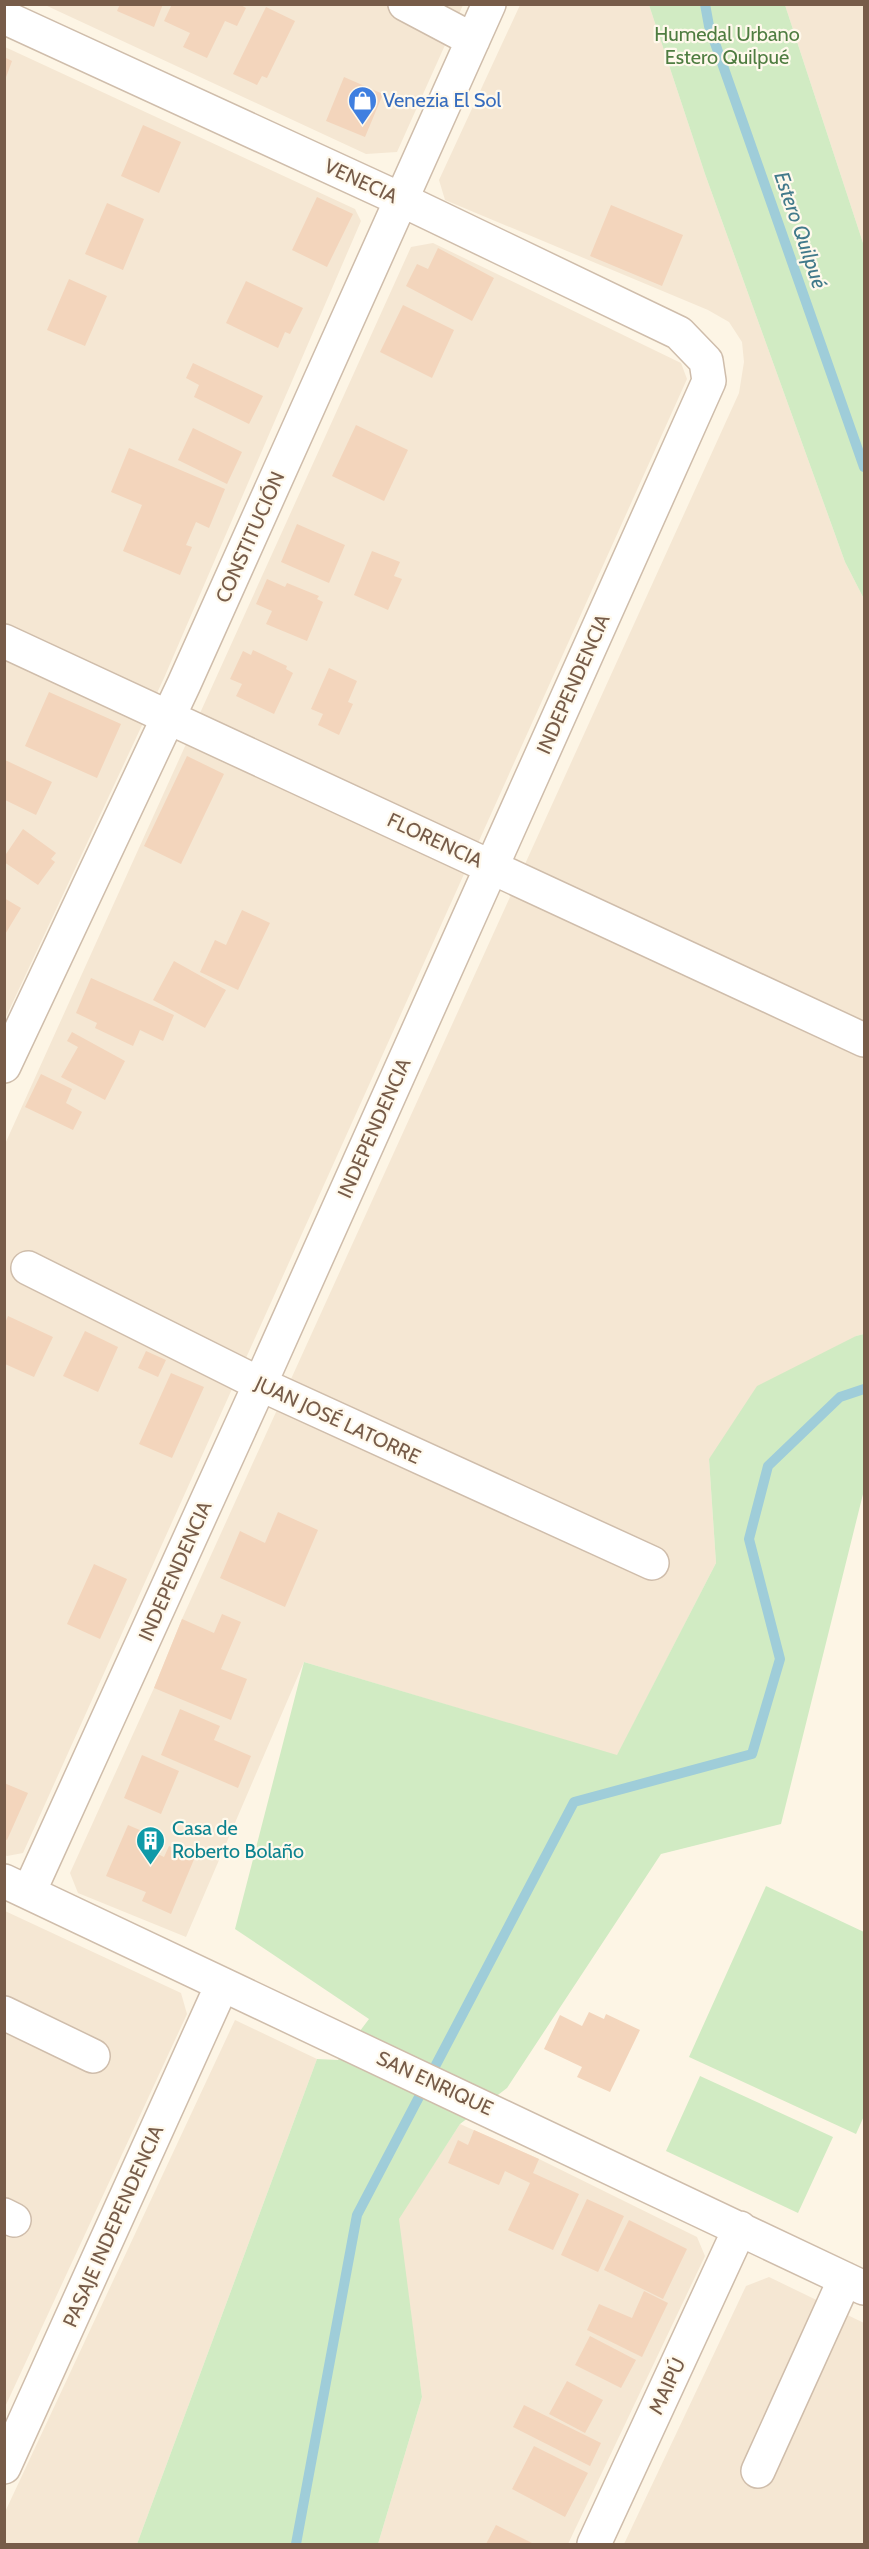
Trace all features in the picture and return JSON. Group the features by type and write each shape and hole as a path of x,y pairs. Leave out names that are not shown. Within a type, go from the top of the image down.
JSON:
{"street":[{"path":"405,4 473,40"},
{"name":"CONSTITUCIÓN","path":"4,1066 168,718 489,4"},
{"name":"VENECIA","path":"4,17 402,200 679,333 706,361"},
{"name":"INDEPENDENCIA","path":"17,1886 260,1384 709,381 706,361"},
{"name":"FLORENCIA","path":"4,641 864,1040"},
{"name":"JUAN JOSÉ LATORRE","path":"28,1268 260,1384 652,1563"},
{"name":"SAN ENRIQUE","path":"17,1886 855,2284"},
{"name":"PASAJE INDEPENDENCIA","path":"4,2467 222,1985"},
{"path":"4,2013 93,2056"},
{"name":"MAIPÚ","path":"594,2544 740,2228"},
{"path":"758,2471 855,2284"}],"shaded area":[{"path":"45,5 463,5 397,152 366,154"},
{"path":"520,5 649,5 705,174 845,562 864,599 864,1334 856,1336 709,1459 716,1563 617,1756 304,1662 186,1937 78,1893 70,1873 154,1688 182,1619 739,393 744,362 742,342 729,322 708,310 445,200 439,180"},
{"path":"785,5 864,5 864,246"},
{"path":"5,47 355,209 361,221 164,678 5,1019"},
{"path":"433,243 681,363 687,379 23,1853 7,1856 5,1855 5,1144 411,247"},
{"path":"5,1911 181,1993 187,2014 5,2407"},
{"path":"235,2020 317,2059 137,2544 5,2544 5,2512"},
{"path":"460,2124 539,2159 697,2237 705,2256 568,2544 378,2544 422,2397 398,2219"},
{"path":"769,2277 864,2323 864,2544 624,2544 746,2286"}],"green space":[{"name":"Humedal Urbano Estero Quilpué","path":"649,5 785,5 864,246 864,599 845,562 705,174"},
{"path":"864,1334 864,1490 781,1824 661,1854 507,2088 460,2124 399,2219 422,2397 378,2544 137,2544 317,2059 338,2060 369,2019 235,1929 304,1662 617,1755 716,1563 709,1459 757,1386"},
{"path":"766,1886 864,1932 864,2116 856,2134 689,2057"},
{"path":"700,2076 833,2137 798,2213 666,2151"}],"building":[{"path":"120,4 163,4 154,27 117,11"},
{"path":"172,4 239,4 246,8 237,26 225,21 207,58 183,47 190,33 164,21"},
{"path":"266,7 295,21 267,78 262,76 257,85 233,74"},
{"path":"4,57 12,61 5,80 4,80"},
{"path":"344,77 383,94 365,137 326,121"},
{"path":"143,125 181,142 159,193 121,176"},
{"path":"317,197 353,214 327,267 292,250"},
{"path":"107,203 144,219 123,270 85,254"},
{"path":"611,205 683,235 662,286 590,256"},
{"path":"438,248 494,278 472,321 406,286 417,264 428,269"},
{"path":"69,279 107,296 85,346 47,330"},
{"path":"246,281 303,308 290,334 285,332 278,348 226,323"},
{"path":"403,305 454,330 432,378 380,352"},
{"path":"193,363 263,396 249,424 194,397 199,385 186,378"},
{"path":"356,425 408,450 384,501 332,476"},
{"path":"193,428 242,452 227,484 178,460"},
{"path":"129,448 225,489 209,528 196,522 186,545 192,547 180,575 123,551 142,505 111,492"},
{"path":"297,524 345,545 329,583 281,562"},
{"path":"372,551 400,562 394,576 402,579 388,610 354,595"},
{"path":"267,579 285,587 287,583 319,596 317,599 323,602 307,641 266,624 272,611 256,604"},
{"path":"253,650 287,666 286,669 293,673 274,714 236,696 242,684 230,679 243,651 251,655"},
{"path":"329,668 357,681 348,702 353,704 339,735 318,725 323,714 311,709"},
{"path":"49,692 121,724 97,778 25,746"},
{"path":"187,756 224,774 181,864 144,846"},
{"path":"5,760 52,782 36,815 5,800"},
{"path":"23,829 56,853 51,859 55,862 38,885 4,862 4,857"},
{"path":"4,898 21,908 4,936"},
{"path":"242,910 270,923 238,990 200,972 215,940 226,945"},
{"path":"174,961 226,990 205,1028 153,1000"},
{"path":"91,978 174,1015 163,1041 140,1030 133,1046 95,1028 97,1023 76,1013"},
{"path":"72,1032 125,1061 105,1100 61,1077 78,1047 67,1041"},
{"path":"41,1074 72,1089 66,1103 82,1112 73,1130 25,1107"},
{"path":"8,1316 53,1337 34,1377 5,1364 5,1323"},
{"path":"85,1331 118,1347 98,1392 63,1376"},
{"path":"146,1351 166,1360 158,1377 138,1368"},
{"path":"171,1373 204,1387 172,1458 139,1444"},
{"path":"278,1512 318,1530 285,1607 220,1578 240,1531 265,1543"},
{"path":"94,1564 127,1579 100,1639 67,1624"},
{"path":"222,1614 241,1622 221,1669 247,1679 231,1720 154,1688 182,1619 214,1633"},
{"path":"180,1709 220,1726 214,1740 251,1756 238,1788 161,1755"},
{"path":"142,1755 179,1771 161,1814 124,1798"},
{"path":"4,1783 28,1793 7,1840 4,1839"},
{"name":"Casa de Roberto Bolaño","path":"128,1825 149,1834 143,1847 164,1857 169,1846 195,1857 171,1914 142,1901 146,1892 106,1876"},
{"path":"589,2012 604,2019 606,2014 640,2030 610,2092 577,2077 582,2067 544,2049 560,2015 582,2026"},
{"path":"474,2130 539,2159 533,2173 579,2194 553,2250 508,2230 530,2183 505,2171 499,2185 448,2163 458,2140 468,2145"},
{"path":"587,2199 624,2216 598,2272 561,2255"},
{"path":"629,2220 687,2249 663,2299 604,2270"},
{"path":"644,2291 668,2303 642,2357 587,2330 599,2304 632,2318"},
{"path":"590,2336 636,2360 621,2388 575,2365"},
{"path":"567,2381 603,2400 585,2433 549,2414"},
{"path":"524,2405 601,2443 590,2466 513,2427"},
{"path":"534,2446 588,2473 565,2517 512,2489"},
{"path":"496,2525 534,2544 486,2544"}],"waterway":[{"name":"Estero Quilpué","path":"705,4 709,26 864,467"},
{"path":"296,2544 357,2215 574,1802 752,1754 780,1659 749,1539 768,1466 840,1397 864,1389"}],"place":[{"name":"Venezia El Sol","path":"362,126"},
{"name":"Casa de Roberto Bolaño","path":"151,1866"}]}
